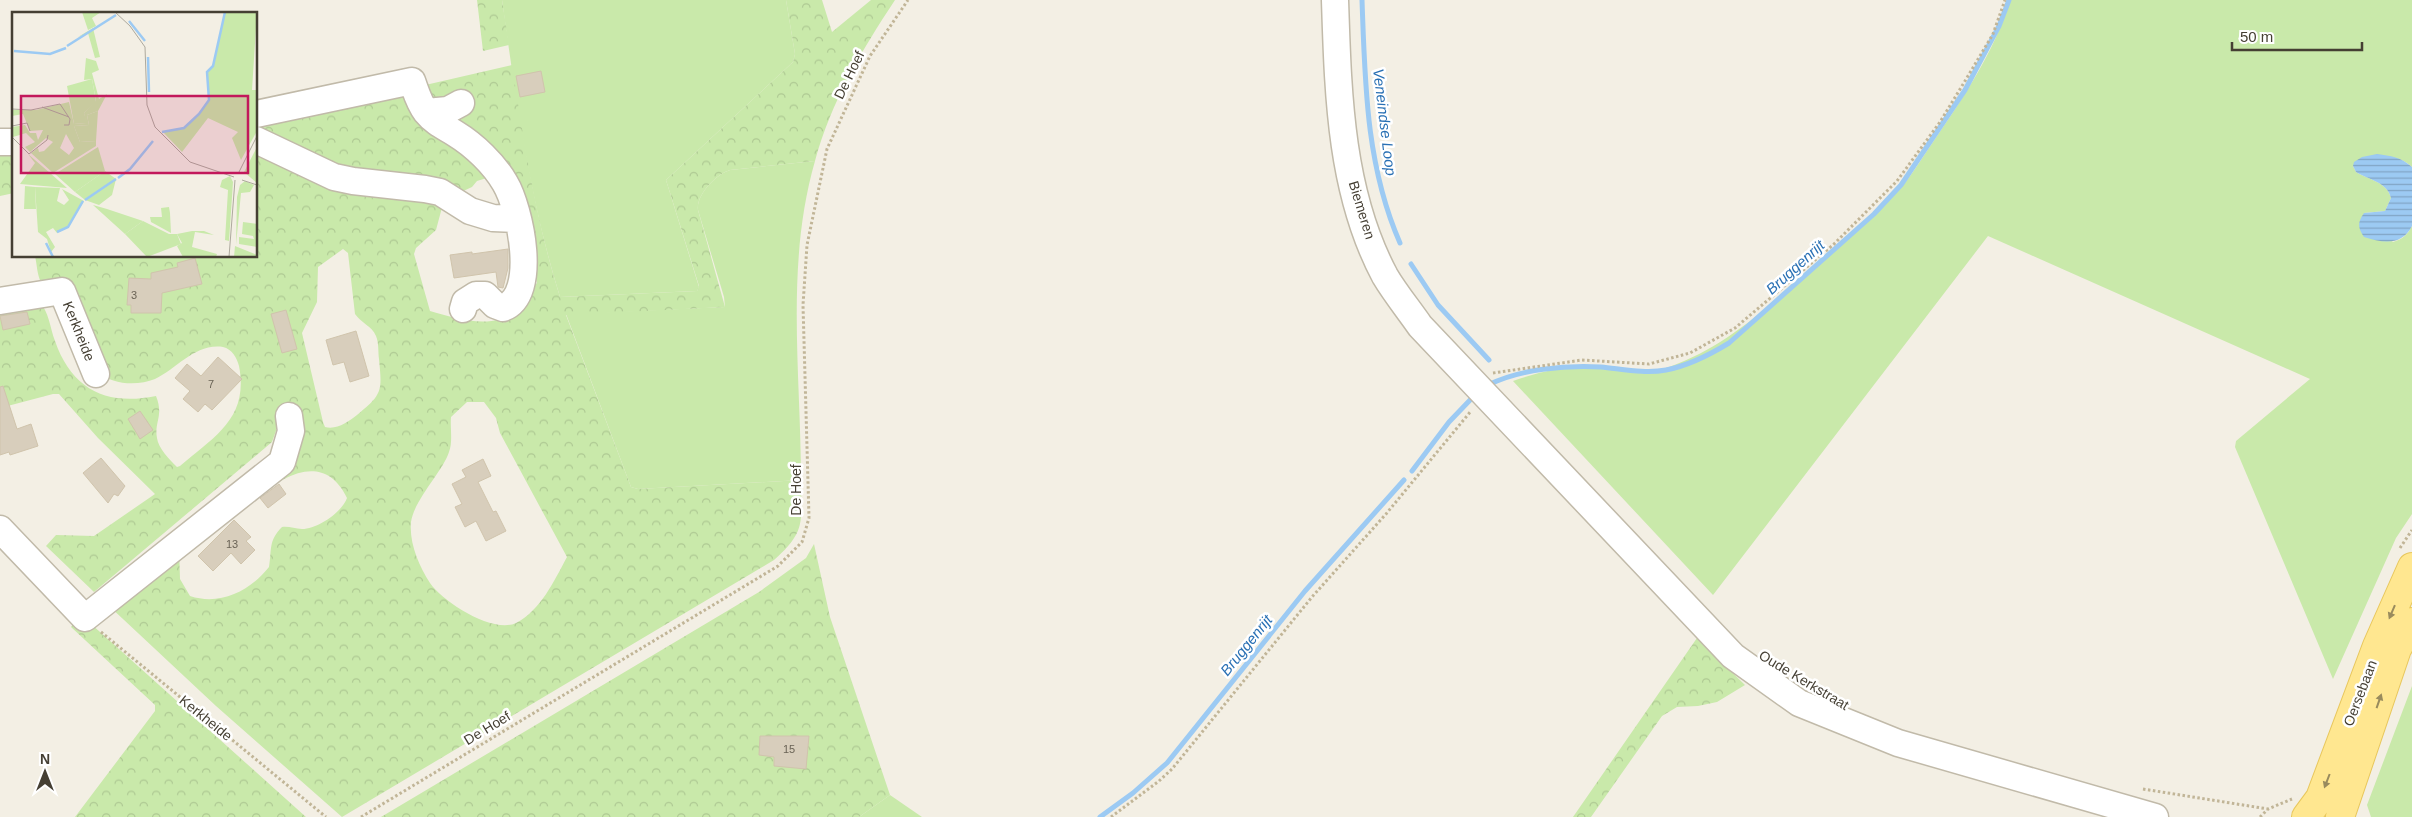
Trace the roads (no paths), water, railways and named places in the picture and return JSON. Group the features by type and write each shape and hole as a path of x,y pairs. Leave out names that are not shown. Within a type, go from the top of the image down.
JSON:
{"main road":[{"name":"Oersebaan","path":"2306,817 2320,798 2377,646 2412,567"},
{"name":"Oersebaan","path":"2340,817 2397,649 2412,622"}],"street":[{"name":"Biemeren","path":"1334,0 1338,100 1353,184 1365,228 1386,276 1420,326 1485,383"},
{"path":"258,114 412,81 426,112 441,126 457,134 488,161 505,183 523,247 524,275 520,290 511,305 503,308 495,305 485,295 476,295 465,302 463,308"},
{"path":"426,112 448,110 461,103"},
{"path":"258,141 334,177 440,192 470,210 493,218 516,219"},
{"name":"Kerkheide","path":"0,302 62,291 96,374"},
{"name":"Oude Kerkstraat","path":"1485,383 1733,656 1799,704 1898,743 2155,817"},
{"path":"0,529 85,618 282,462 291,431 289,416"}],"water":[{"path":"2377,154 2400,159 2412,167 2412,226 2403,237 2397,240 2378,241 2364,237 2360,231 2359,223 2364,213 2385,211 2391,198 2386,188 2356,172 2353,166 2354,162 2362,157"}],"waterway":[{"name":"Veneindse Loop","path":"1362,0 1369,124 1380,184 1400,243"},
{"name":"Bruggenrijt","path":"1488,385 1514,375 1543,369 1601,367 1642,371 1666,370 1699,359 1729,343 1874,214 1901,185 1965,90 1999,26 2009,0"},
{"name":"Veneindse Loop","path":"1411,264 1438,305 1489,360"},
{"name":"Bruggenrijt","path":"1412,471 1449,422 1472,398"},
{"name":"Bruggenrijt","path":"1100,817 1133,793 1167,763 1305,591 1404,480"}]}
